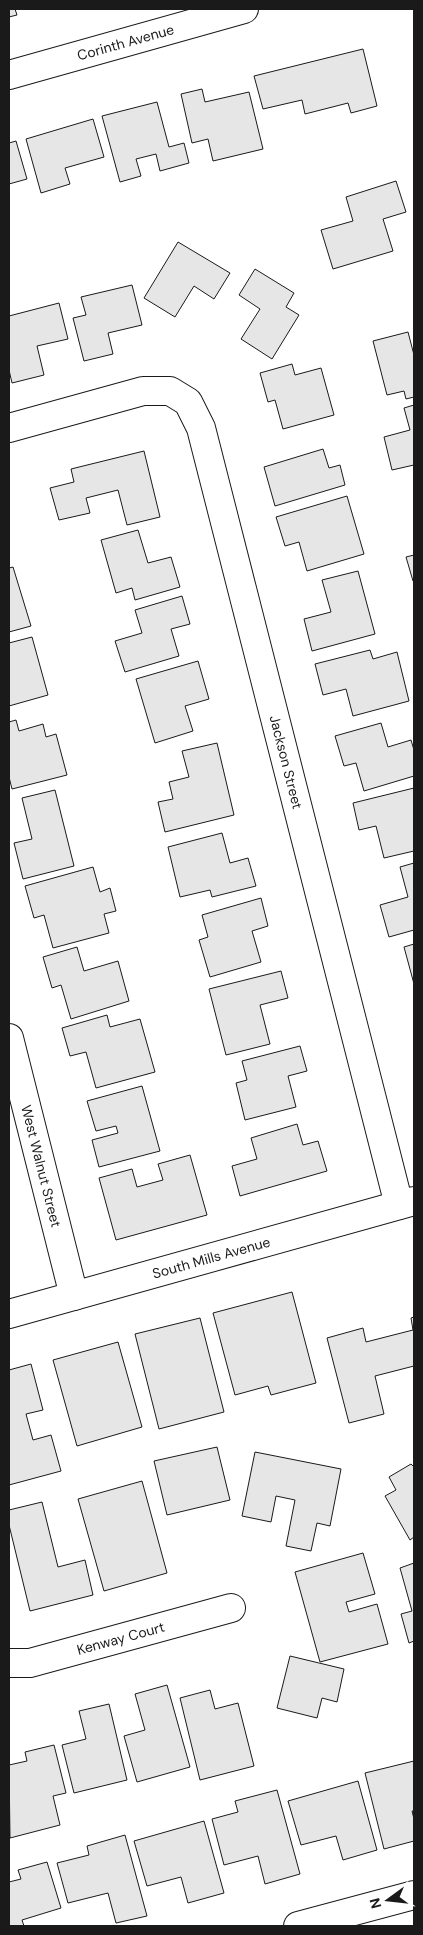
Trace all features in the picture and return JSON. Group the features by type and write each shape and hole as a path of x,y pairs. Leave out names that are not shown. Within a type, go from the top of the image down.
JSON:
{"street":[{"name":"Corinth Avenue","path":"9,75 244,9"},
{"name":"Jackson Street","path":"9,428 143,391 170,391 188,402 200,428 407,1203"},
{"name":"West Walnut Street","path":"9,1038 74,1296"},
{"name":"South Mills Avenue","path":"9,1314 407,1203"},
{"name":"Kenway Court","path":"9,1663 30,1663 231,1608"},
{"path":"298,1926 414,1895"}],"building":[{"path":"9,9 15,9 17,15 9,17"},
{"path":"363,49 377,106 351,113 348,103 305,114 302,100 263,109 254,76"},
{"path":"202,89 205,102 249,92 263,149 213,161 208,139 192,143 181,94"},
{"path":"157,102 169,147 184,143 189,163 160,171 156,154 136,159 141,176 120,182 102,116"},
{"path":"93,119 104,157 65,168 70,184 41,193 26,139"},
{"path":"16,141 27,179 9,184 9,143"},
{"path":"396,181 406,212 383,219 393,251 333,269 321,230 353,221 346,197"},
{"path":"178,242 230,273 214,299 194,286 175,317 144,298"},
{"path":"255,269 294,293 286,307 299,315 272,359 241,339 260,309 239,295"},
{"path":"132,285 142,325 108,333 113,354 84,361 73,318 86,315 81,297"},
{"path":"59,303 68,339 37,346 44,375 12,383 9,370 9,316"},
{"path":"408,332 414,355 414,397 406,399 404,391 387,395 373,341"},
{"path":"292,364 295,375 321,368 334,415 283,429 275,400 268,402 260,373"},
{"path":"414,405 414,465 392,470 384,437 410,430 404,408"},
{"path":"323,449 329,468 340,465 345,485 275,506 264,467"},
{"path":"144,451 160,517 127,525 118,490 86,498 90,513 59,520 50,488 74,482 71,469"},
{"path":"347,496 364,554 307,571 299,542 285,546 276,517"},
{"path":"138,530 148,563 171,557 180,587 135,600 132,588 116,593 101,540"},
{"path":"414,555 414,581 413,581 406,557"},
{"path":"13,567 31,626 9,632 9,568"},
{"path":"358,571 375,634 312,651 304,619 331,612 322,580"},
{"path":"182,596 190,624 171,629 179,656 125,672 115,641 142,633 135,610"},
{"path":"32,637 48,695 9,706 9,643"},
{"path":"370,650 373,659 397,652 409,701 353,716 346,689 323,695 315,664"},
{"path":"198,661 209,699 185,706 193,731 155,743 136,679"},
{"path":"16,720 19,731 43,724 46,737 56,734 67,775 12,789 9,777 9,722"},
{"path":"381,723 388,747 411,740 414,750 414,776 364,791 356,763 344,766 335,736"},
{"path":"217,743 234,815 165,832 158,802 173,799 169,782 189,777 182,751"},
{"path":"414,788 414,851 384,858 376,826 359,830 353,803"},
{"path":"55,790 74,866 23,879 14,843 32,839 22,798"},
{"path":"222,833 230,863 248,858 256,886 212,897 210,890 180,897 168,847"},
{"path":"414,863 414,930 389,937 380,905 408,897 400,867"},
{"path":"93,867 100,892 110,888 116,911 104,914 109,933 53,948 44,915 34,918 25,886"},
{"path":"261,898 268,926 252,931 261,962 210,977 199,940 208,937 202,915"},
{"path":"414,944 414,984 404,947"},
{"path":"77,947 84,971 118,961 129,1001 71,1019 61,985 52,988 43,957"},
{"path":"281,971 288,998 260,1005 270,1044 226,1055 209,989"},
{"path":"107,1015 110,1027 140,1019 155,1072 96,1088 86,1052 70,1056 62,1028"},
{"path":"300,1046 307,1071 288,1076 296,1107 245,1120 236,1083 247,1080 242,1061"},
{"path":"142,1086 160,1151 99,1167 92,1140 118,1133 116,1126 96,1131 87,1101"},
{"path":"297,1124 303,1145 318,1141 327,1171 240,1196 232,1166 257,1159 251,1138"},
{"path":"190,1155 207,1215 116,1240 99,1178 132,1169 137,1187 163,1180 158,1164"},
{"path":"292,1292 316,1383 271,1395 268,1386 235,1395 213,1313"},
{"path":"414,1317 414,1366 375,1376 384,1414 349,1423 327,1338 363,1328 366,1342 413,1330 411,1318"},
{"path":"200,1318 224,1412 159,1429 135,1334"},
{"path":"118,1342 142,1427 77,1446 53,1360"},
{"path":"31,1364 43,1410 26,1414 33,1440 51,1435 61,1471 9,1485 9,1370"},
{"path":"217,1447 230,1500 167,1515 154,1461"},
{"path":"255,1452 341,1469 330,1526 317,1523 311,1551 286,1546 295,1500 276,1496 271,1522 242,1516"},
{"path":"411,1464 414,1467 414,1537 410,1540 385,1496 396,1490 389,1477"},
{"path":"142,1481 167,1573 104,1591 78,1499"},
{"path":"42,1502 58,1567 85,1560 93,1595 30,1611 9,1525 9,1510"},
{"path":"363,1553 375,1594 346,1602 349,1612 377,1604 388,1644 320,1662 295,1572"},
{"path":"414,1563 414,1641 409,1643 401,1614 412,1611 400,1568"},
{"path":"290,1656 344,1669 337,1702 322,1698 317,1718 277,1708"},
{"path":"167,1685 190,1767 137,1782 124,1736 145,1730 135,1694"},
{"path":"210,1690 215,1709 238,1703 254,1766 200,1780 180,1698"},
{"path":"109,1704 127,1780 74,1793 62,1745 86,1739 79,1711"},
{"path":"54,1745 66,1793 53,1796 60,1825 10,1838 9,1765 27,1761 25,1752"},
{"path":"414,1761 414,1811 412,1811 414,1841 384,1849 365,1773"},
{"path":"358,1781 377,1850 343,1860 336,1836 301,1845 288,1801"},
{"path":"277,1790 300,1874 265,1884 258,1856 224,1865 212,1819 238,1812 235,1801"},
{"path":"204,1821 224,1893 188,1903 181,1877 147,1886 134,1841"},
{"path":"125,1835 147,1916 116,1923 108,1893 68,1903 57,1863 89,1855 87,1846"},
{"path":"47,1862 61,1908 22,1920 24,1926 9,1926 9,1882 21,1879 18,1870"}]}
